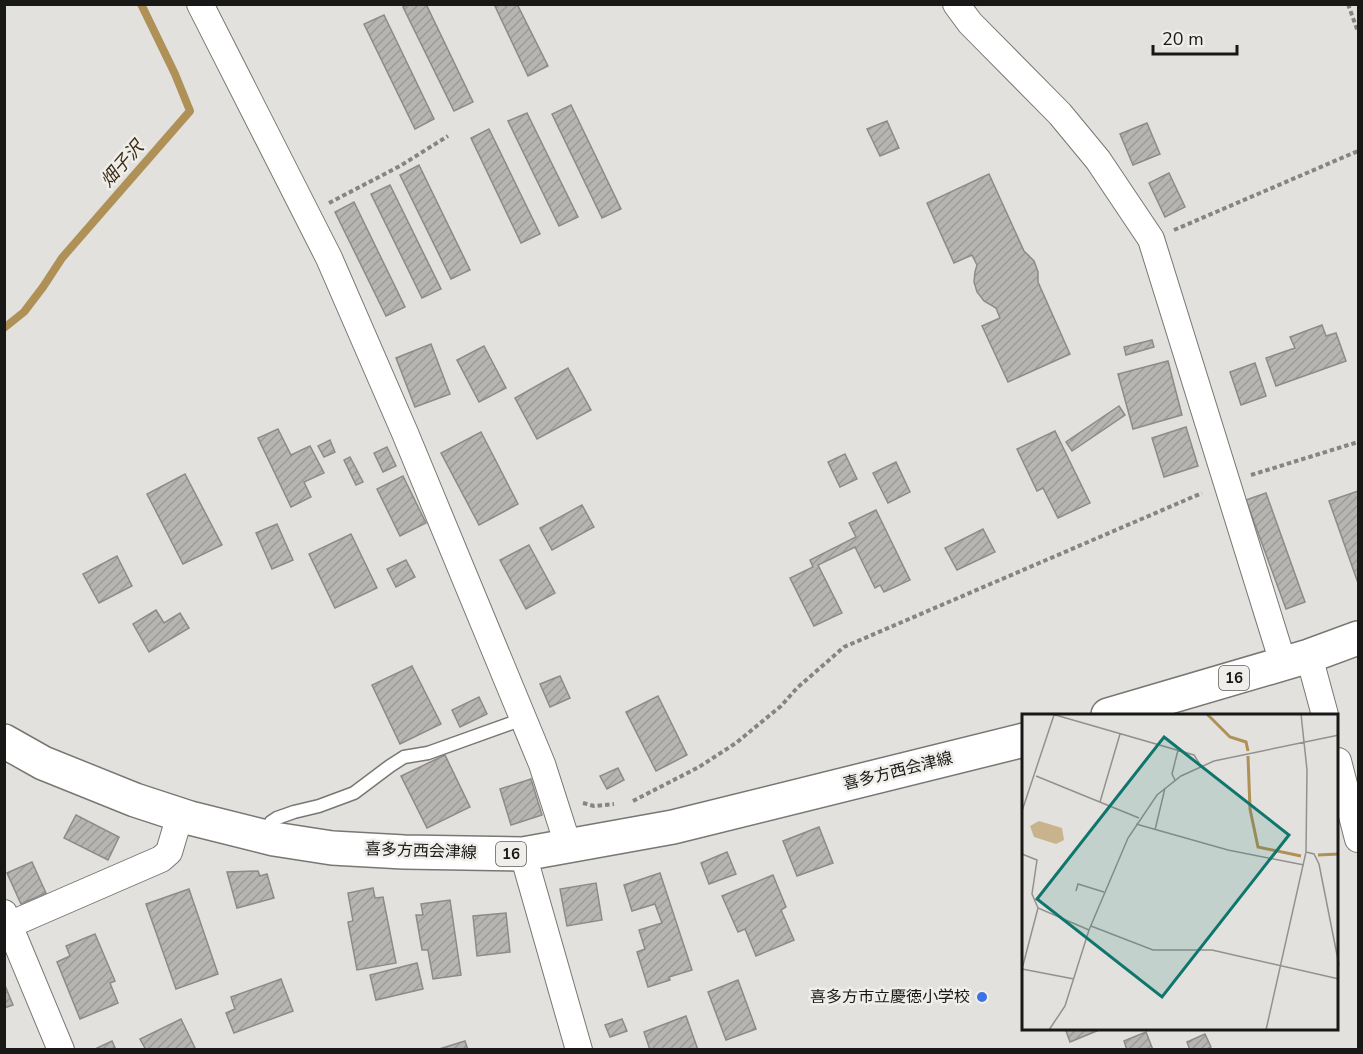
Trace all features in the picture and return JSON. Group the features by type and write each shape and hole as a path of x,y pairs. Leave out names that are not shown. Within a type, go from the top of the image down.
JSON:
{"main road":[{"name":"16","path":"1111,714 1296,660 1359,638"},
{"name":"喜多方西会津線","path":"4,741 43,763 135,800 180,815 264,836 332,848 523,854 673,827 1022,740"}],"street":[{"path":"200,4 329,258 405,433 542,764 568,845"},
{"path":"956,4 970,23 1060,114 1098,160 1151,240 1227,483 1296,660 1324,714"},
{"path":"1339,765 1359,839"},
{"path":"61,1050 7,919 161,859 169,852 180,815"},
{"path":"523,854 579,1050"}],"lane":[{"path":"264,836 271,822 277,818 354,793 404,757 428,753 523,719"}],"path":[{"path":"1348,4 1359,32"},
{"path":"307,214 400,166 448,136"},
{"path":"1151,240 1359,151"},
{"path":"632,802 699,767 736,743 781,706 797,688 844,647 1227,483 1359,442"},
{"path":"553,800 573,799 594,806 622,803"}],"building":[{"path":"408,4 426,4 473,102 454,111 403,7"},
{"path":"494,4 517,4 548,66 528,76"},
{"path":"384,15 434,119 415,129 364,24"},
{"path":"571,105 621,209 602,218 552,114"},
{"path":"527,113 578,217 559,226 508,121"},
{"path":"887,121 899,148 880,156 867,129"},
{"path":"1147,123 1160,154 1133,165 1120,134"},
{"path":"489,129 540,234 521,243 471,138"},
{"path":"419,165 470,270 451,279 400,175"},
{"path":"1169,173 1185,207 1165,217 1149,183"},
{"path":"989,174 1024,251 1034,261 1038,272 1038,282 1070,354 1008,382 982,326 1000,318 996,308 984,301 977,292 974,282 977,265 972,255 954,263 927,203"},
{"path":"390,185 441,289 422,298 371,194"},
{"path":"354,202 405,307 386,316 335,212"},
{"path":"1322,325 1326,336 1336,333 1346,361 1276,386 1266,358 1295,348 1290,337"},
{"path":"1152,340 1154,347 1126,355 1124,347"},
{"path":"431,344 450,394 415,407 396,358"},
{"path":"484,346 506,388 479,402 457,360"},
{"path":"1168,361 1182,415 1133,429 1118,374"},
{"path":"1255,363 1266,396 1241,405 1230,372"},
{"path":"568,368 591,410 537,439 515,398"},
{"path":"1119,406 1125,415 1072,451 1066,442"},
{"path":"1186,427 1198,466 1164,477 1152,438"},
{"path":"278,429 291,455 310,446 324,473 304,482 311,497 291,507 258,438"},
{"path":"1055,431 1090,503 1058,518 1043,488 1037,491 1017,449"},
{"path":"481,432 518,504 479,525 441,453"},
{"path":"330,440 335,452 324,457 318,446"},
{"path":"387,447 396,466 383,472 374,453"},
{"path":"845,454 857,479 840,487 828,462"},
{"path":"350,457 363,482 356,485 344,460"},
{"path":"896,462 910,492 888,503 873,473"},
{"path":"185,474 222,545 183,564 147,494"},
{"path":"403,476 426,523 400,536 377,489"},
{"path":"1358,491 1358,583 1329,501"},
{"path":"1266,493 1305,602 1286,609 1246,500"},
{"path":"582,505 594,527 552,550 540,528"},
{"path":"876,510 910,580 884,592 880,585 875,588 855,547 818,565 842,613 814,626 790,578 813,567 810,560 856,537 849,523"},
{"path":"277,524 293,560 272,569 256,533"},
{"path":"983,529 995,552 957,570 945,548"},
{"path":"351,534 377,588 335,608 309,554"},
{"path":"529,545 555,593 526,609 500,560"},
{"path":"117,556 132,586 99,603 83,574"},
{"path":"406,560 415,577 396,587 387,569"},
{"path":"156,610 164,623 180,613 189,628 149,652 133,624"},
{"path":"412,666 441,724 400,744 372,685"},
{"path":"560,676 570,698 550,707 540,684"},
{"path":"658,696 687,755 656,771 626,712"},
{"path":"479,697 487,714 460,727 452,710"},
{"path":"445,755 470,807 427,828 401,776"},
{"path":"618,768 624,780 607,789 600,776"},
{"path":"531,779 542,815 511,825 500,789"},
{"path":"76,815 119,837 108,860 64,838"},
{"path":"819,827 833,863 797,876 783,841"},
{"path":"727,852 736,874 709,884 701,863"},
{"path":"32,862 46,893 21,904 7,873"},
{"path":"258,871 260,876 267,874 274,898 237,908 227,872"},
{"path":"660,873 692,970 648,987 637,952 645,949 639,930 662,923 655,904 632,911 624,885"},
{"path":"773,875 786,907 781,910 794,940 756,956 745,929 738,932 722,896"},
{"path":"596,883 602,920 567,926 560,889"},
{"path":"373,888 375,898 383,897 396,963 357,970 348,922 353,921 348,893"},
{"path":"189,889 218,974 176,989 146,904"},
{"path":"450,900 461,975 433,979 428,950 422,950 416,915 423,915 421,904"},
{"path":"506,913 510,952 477,956 473,916"},
{"path":"95,934 115,981 110,983 118,1003 80,1019 57,962 70,956 66,946"},
{"path":"417,963 423,989 376,1000 370,975"},
{"path":"281,979 293,1011 234,1033 226,1013 235,1009 231,997"},
{"path":"738,980 756,1029 726,1040 708,992"},
{"path":"4,983 13,1005 4,1008"},
{"path":"686,1016 698,1050 650,1050 644,1032"},
{"path":"181,1019 195,1048 191,1050 146,1050 140,1039"},
{"path":"622,1019 627,1031 610,1037 605,1025"},
{"path":"1066,1030 1099,1030 1070,1042"},
{"path":"1146,1032 1153,1050 1127,1050 1124,1041"},
{"path":"1205,1034 1211,1047 1205,1050 1190,1050 1187,1042"},
{"path":"112,1041 116,1050 93,1050"},
{"path":"465,1041 468,1050 436,1050"}],"waterway":[{"name":"畑子沢","path":"4,328 24,312 62,258 190,111 141,4"}],"place":[{"name":"喜多方市立慶徳小学校","path":"982,997"}]}
